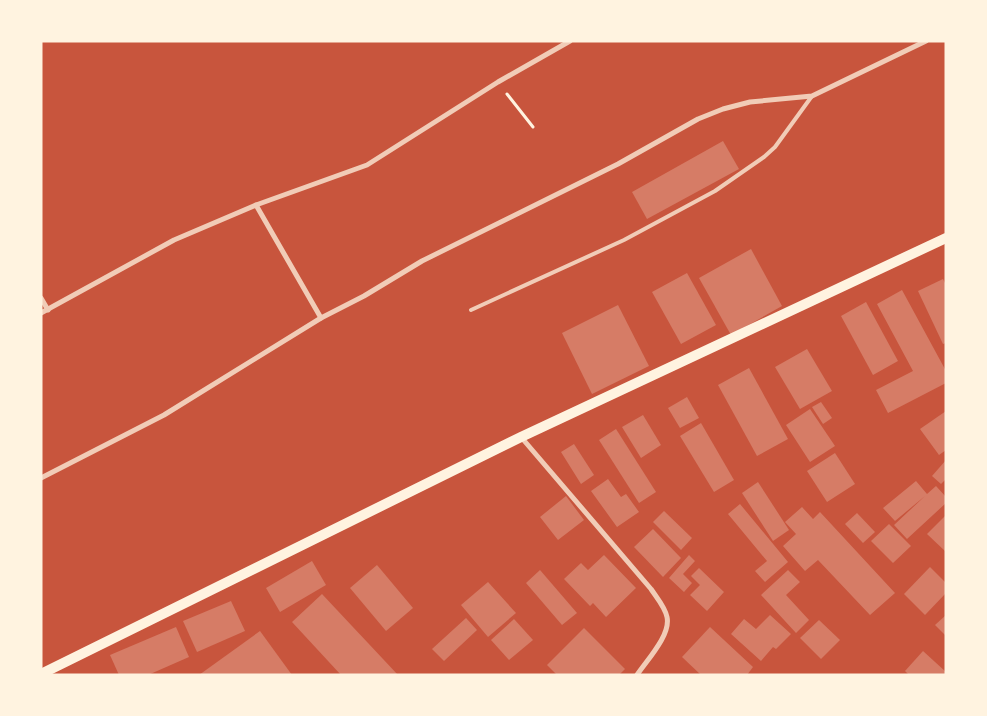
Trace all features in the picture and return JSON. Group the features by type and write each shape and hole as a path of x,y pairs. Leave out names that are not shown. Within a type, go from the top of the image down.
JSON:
{"main road":[{"path":"41,674 521,437 946,238"}],"street":[{"path":"41,314 174,240 256,205 367,165 498,82 570,41"},
{"path":"41,478 164,415 321,318 364,296 422,261 618,164 698,119 722,109 750,102 812,96 926,41"},
{"path":"256,205 321,318"},
{"path":"41,298 48,310"},
{"path":"521,437 661,602 667,617 667,628 637,675"}],"lane":[{"path":"471,310 624,240 715,191 764,157 775,147 812,96"}],"path":[{"path":"498,82 533,127"}],"building":[{"path":"723,141 739,169 647,219 632,192"},
{"path":"751,249 782,306 731,335 699,278"},
{"path":"687,273 716,325 681,344 652,292"},
{"path":"943,279 946,285 946,343 943,344 918,291"},
{"path":"902,290 946,371 946,383 888,413 876,390 913,371 877,304"},
{"path":"866,302 898,361 873,375 841,316"},
{"path":"618,305 649,366 592,394 562,333"},
{"path":"807,349 832,391 800,409 775,367"},
{"path":"749,368 788,439 757,456 718,385"},
{"path":"687,397 699,418 680,428 668,408"},
{"path":"821,402 832,418 823,424 812,407"},
{"path":"810,409 835,446 810,462 786,425"},
{"path":"946,411 946,450 939,455 920,429"},
{"path":"643,415 661,445 641,458 622,427"},
{"path":"701,423 734,480 714,492 680,436"},
{"path":"616,429 656,492 639,503 599,440"},
{"path":"574,444 594,475 581,484 561,452"},
{"path":"835,453 855,484 827,502 807,471"},
{"path":"946,460 946,479 941,484 932,476"},
{"path":"608,479 621,497 626,494 639,512 617,527 591,491"},
{"path":"916,481 927,494 936,486 946,497 946,503 907,539 894,525 925,496 895,521 883,508"},
{"path":"758,482 789,530 773,541 742,493"},
{"path":"566,496 584,520 558,540 540,517"},
{"path":"740,504 788,562 765,582 755,571 767,561 728,514"},
{"path":"802,507 813,519 820,512 895,593 870,615 818,560 805,571 783,546 796,534 785,522"},
{"path":"664,511 692,538 681,550 653,522"},
{"path":"857,513 875,532 863,543 845,524"},
{"path":"946,515 946,552 927,534"},
{"path":"889,524 911,546 893,563 871,541"},
{"path":"653,529 681,558 663,577 634,547"},
{"path":"604,555 636,588 606,617 593,603 590,606 564,579 581,563 588,570"},
{"path":"689,555 695,561 683,574 692,583 684,592 669,578"},
{"path":"312,561 326,585 280,612 266,588"},
{"path":"377,565 413,608 386,631 350,588"},
{"path":"930,567 946,583 946,593 925,615 904,594"},
{"path":"699,568 724,592 707,611 690,595 700,585 691,576"},
{"path":"540,570 577,613 562,625 526,583"},
{"path":"788,570 800,582 786,595 809,620 796,633 761,595"},
{"path":"488,582 516,613 488,637 461,605"},
{"path":"322,594 398,675 341,675 292,622"},
{"path":"231,601 245,631 197,652 183,621"},
{"path":"770,615 791,634 776,649 773,647 761,661 731,634 744,619 756,629"},
{"path":"946,615 946,636 935,625"},
{"path":"466,618 477,630 444,661 432,649"},
{"path":"514,619 533,640 509,660 491,640"},
{"path":"819,620 840,640 821,659 800,638"},
{"path":"176,627 189,657 148,675 119,675 110,655"},
{"path":"710,627 753,667 747,675 701,675 682,657"},
{"path":"584,628 625,669 619,675 557,675 547,665"},
{"path":"260,631 292,675 199,675"},
{"path":"923,651 946,672 946,675 909,675 905,671"}]}
